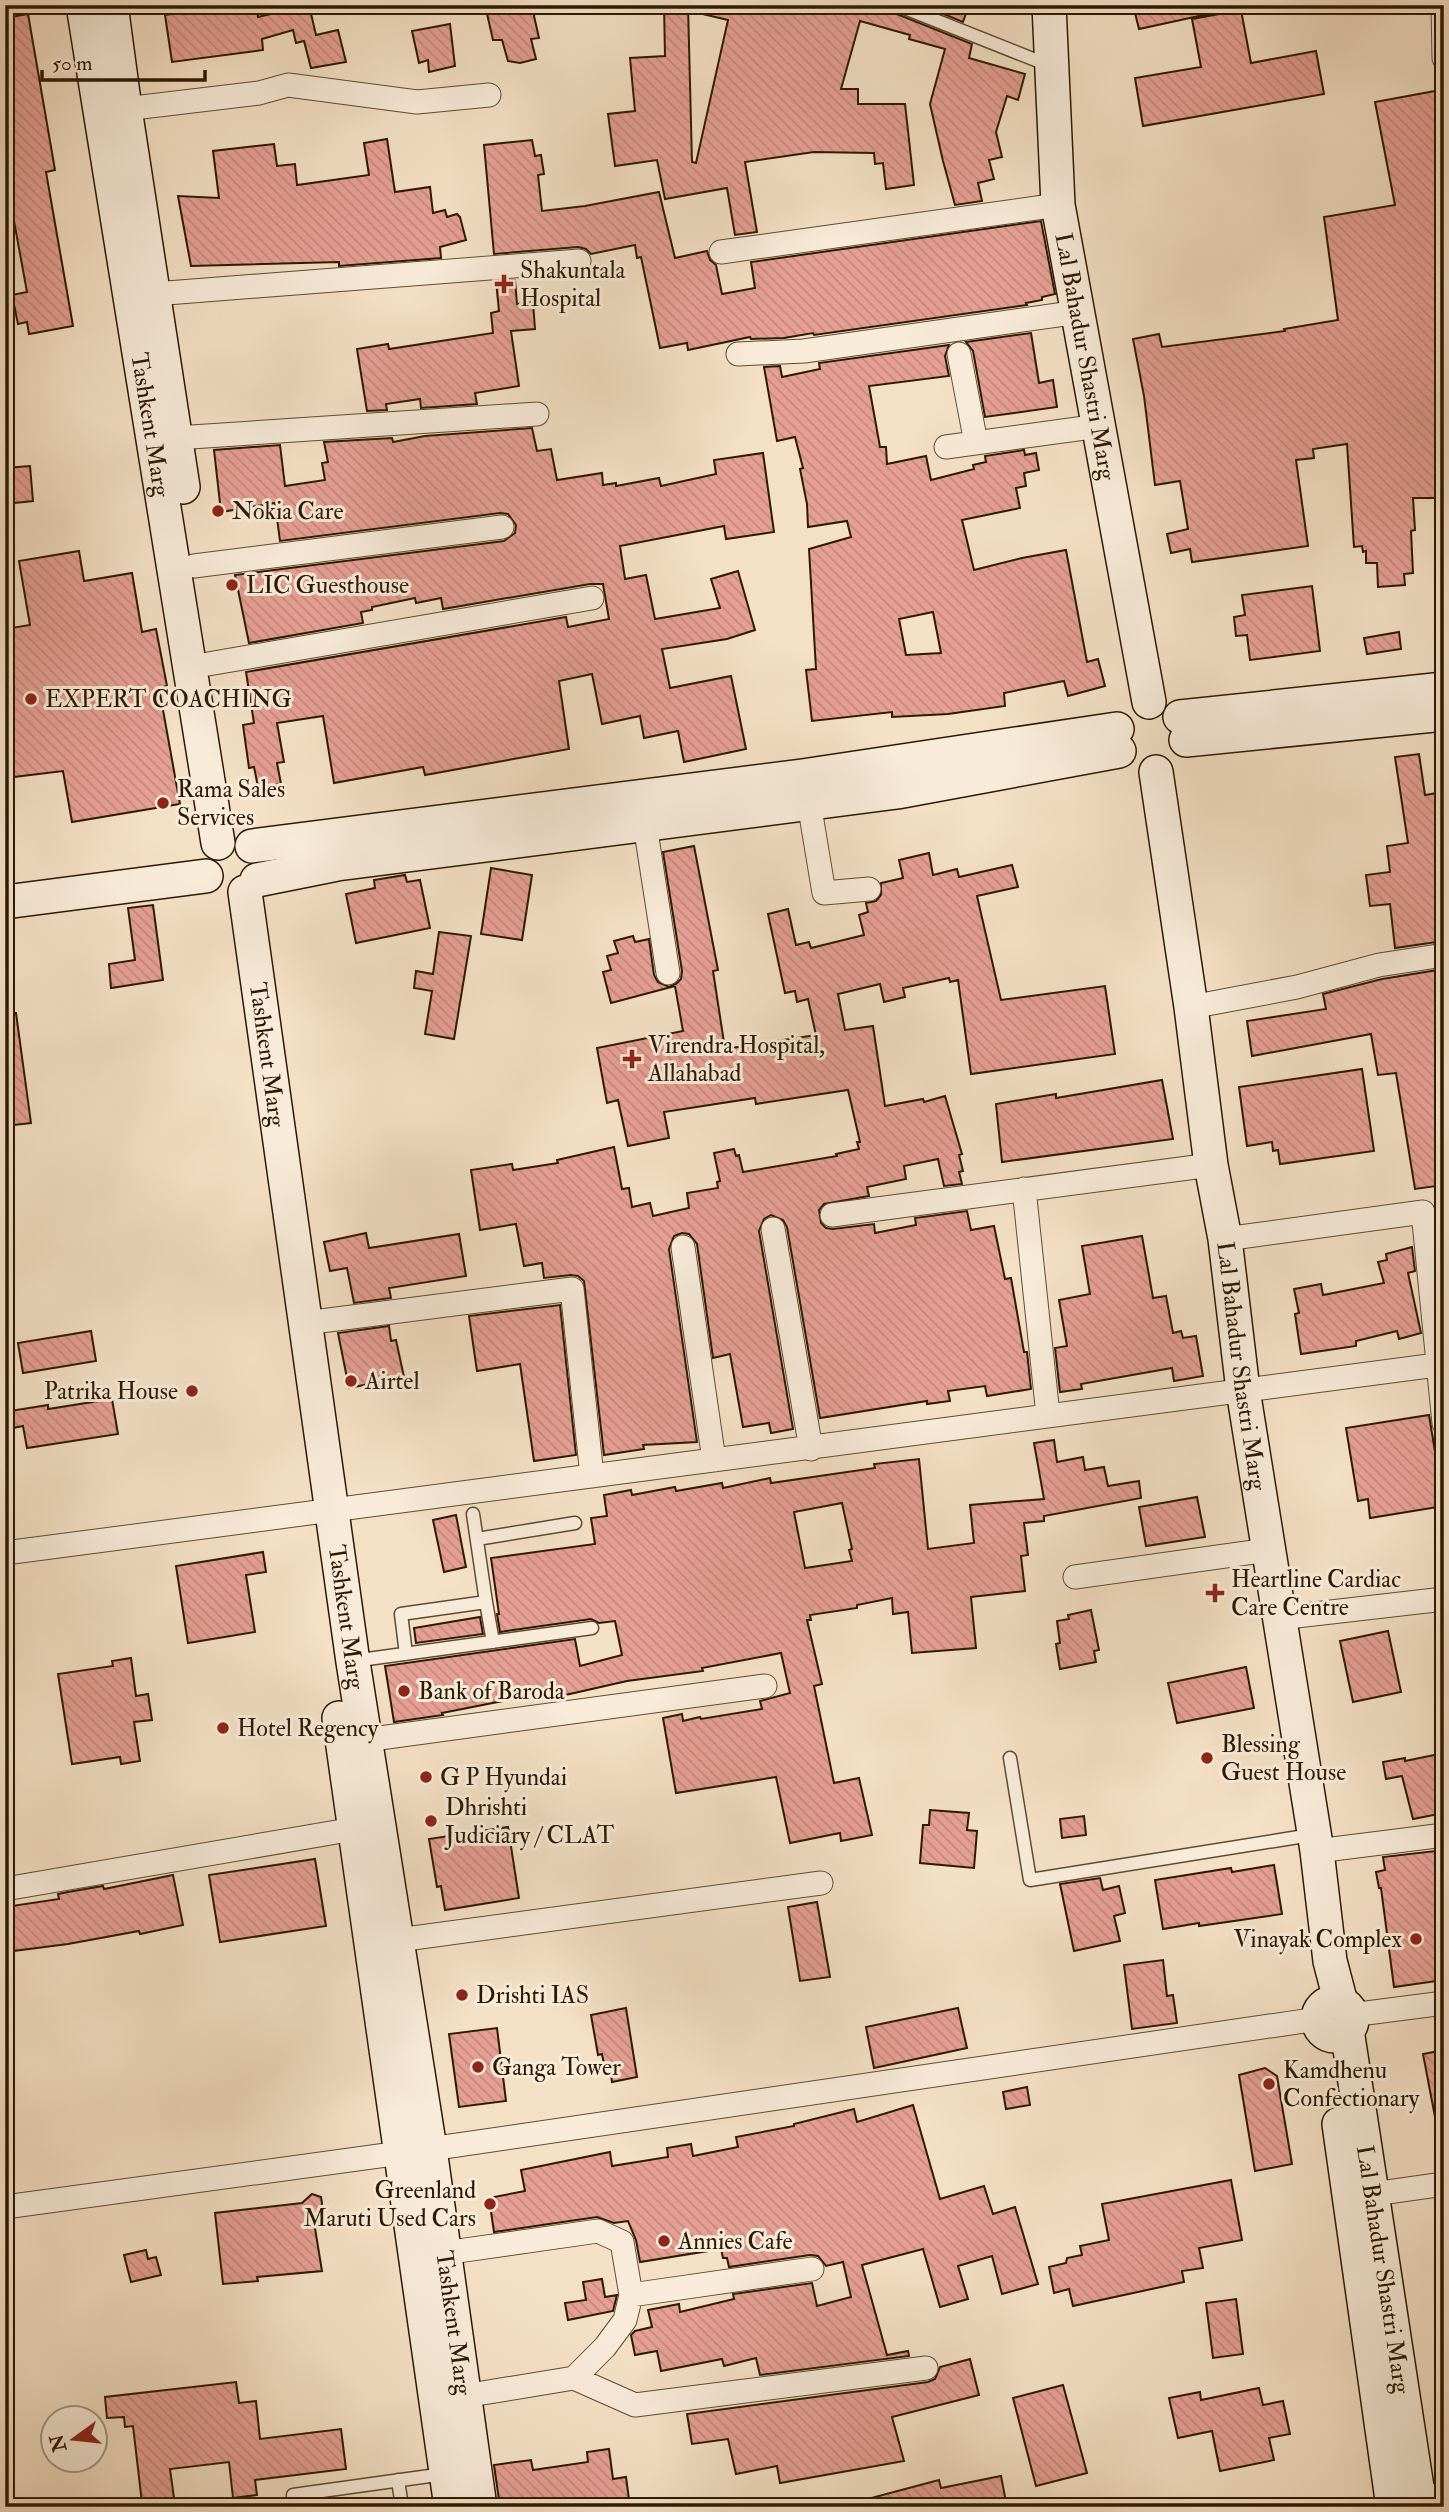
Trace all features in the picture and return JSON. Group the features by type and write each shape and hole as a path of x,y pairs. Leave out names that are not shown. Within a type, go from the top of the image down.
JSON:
{"street":[{"name":"Tashkent Marg","path":"83,5 231,866 305,1323 354,1829 415,2151 444,2253 480,2507"},
{"name":"Tashkent Marg","path":"111,5 208,664 231,866 322,1513 353,1661 398,1940 415,2151 451,2507"},
{"name":"Lal Bahadur Shastri Marg","path":"1049,5 1058,205 1149,702"},
{"path":"1443,5 1444,58"},
{"path":"125,109 259,93 288,85 417,102 489,95"},
{"path":"722,252 1058,205"},
{"path":"154,294 579,261"},
{"path":"738,354 804,351 1079,312"},
{"path":"959,354 976,443"},
{"path":"176,438 537,414"},
{"path":"946,447 1100,426"},
{"path":"194,566 502,527"},
{"path":"208,664 592,598"},
{"path":"1183,729 1444,690"},
{"path":"1149,702 1172,709 1183,729 1183,752 1177,762 1156,772 1134,768 1118,740 1121,719 1129,710 1149,702"},
{"path":"1183,729 1444,714"},
{"path":"5,902 802,776 1118,740"},
{"path":"5,880 231,866 337,864 897,792 1118,740"},
{"name":"Lal Bahadur Shastri Marg","path":"1156,772 1211,1165 1225,1239 1242,1390 1315,1843 1335,2018 1419,2501"},
{"path":"809,803 824,893 869,889"},
{"path":"645,825 668,973"},
{"path":"1191,1007 1297,987 1379,965 1444,955"},
{"path":"832,1215 1211,1165"},
{"path":"1024,1189 1048,1415"},
{"path":"1225,1239 1423,1212 1441,1364 1444,1423"},
{"path":"774,1229 811,1449"},
{"path":"683,1247 714,1460"},
{"path":"305,1323 572,1289 592,1476"},
{"path":"5,1553 1441,1364"},
{"path":"1075,1577 1268,1549"},
{"path":"1279,1618 1444,1599"},
{"path":"365,1740 765,1686"},
{"path":"5,1889 354,1829"},
{"path":"1315,1843 1444,1835"},
{"path":"398,1940 821,1883"},
{"path":"5,2207 415,2151 1444,2003"},
{"name":"Lal Bahadur Shastri Marg","path":"1335,2018 1373,2194 1419,2501"},
{"path":"1373,2194 1444,2183"},
{"path":"444,2253 598,2231 622,2242 631,2295 625,2320 605,2347 574,2378"},
{"path":"631,2295 812,2269"},
{"path":"464,2396 574,2378 635,2405 926,2368"}],"lane":[{"path":"897,5 1052,66"},
{"path":"473,1514 493,1642"},
{"path":"477,1539 575,1523"},
{"path":"406,1654 401,1614 486,1602"},
{"path":"353,1661 592,1628"},
{"path":"1010,1758 1030,1880 1315,1843"},
{"path":"294,2507 293,2495 447,2473"},
{"path":"398,2480 402,2507"}],"building":[{"path":"234,5 257,5 258,17 309,5 316,35 338,30 346,62 311,68 304,41 296,43 293,30 262,39 263,50 172,62 165,15"},
{"path":"485,5 538,5 534,16 539,38 531,39 536,59 520,63 508,61 502,40 493,40"},
{"path":"664,5 688,5 692,162 696,163 728,20 694,12 694,5 888,5 894,13 972,44 969,58 1025,74 1018,100 1007,96 996,132 1002,157 989,160 994,179 978,183 982,201 955,205 943,161 930,104 945,49 909,39 910,35 860,21 841,89 858,89 858,104 905,104 914,185 886,189 883,163 875,164 874,153 814,152 745,162 757,232 735,235 727,188 665,199 657,160 615,166 608,114 635,111 630,58 665,56"},
{"path":"921,5 969,5 963,22"},
{"path":"1133,5 1212,5 1213,13 1139,29"},
{"path":"1241,10 1251,63 1316,51 1324,94 1143,126 1135,78 1201,67 1192,19"},
{"path":"28,14 55,170 46,172 73,326 29,334 27,322 18,324 12,295 27,292 5,172 5,18"},
{"path":"450,24 455,66 429,72 428,60 419,63 412,31"},
{"path":"1435,91 1444,136 1444,498 1413,498 1413,573 1404,574 1405,585 1378,587 1377,563 1366,563 1366,551 1363,552 1362,546 1354,547 1347,444 1313,449 1314,458 1296,460 1308,546 1192,562 1190,549 1171,553 1167,534 1188,529 1180,481 1155,485 1144,396 1133,339 1159,334 1162,347 1285,331 1284,329 1338,320 1324,217 1395,205 1375,102"},
{"path":"387,139 395,192 430,187 433,213 445,210 447,217 457,214 460,217 466,240 440,247 441,258 339,266 339,262 191,266 178,196 219,198 213,151 274,144 277,166 295,164 297,185 369,175 364,143"},
{"path":"532,140 535,156 541,155 544,174 538,175 542,211 659,192 675,258 707,251 710,260 716,265 722,294 755,288 751,262 1041,221 1055,294 1026,303 1027,305 814,335 750,337 688,350 687,343 660,348 641,257 637,258 635,245 591,254 578,247 494,254 484,145"},
{"path":"515,280 517,304 533,302 535,329 511,331 519,386 475,393 477,404 421,408 420,399 386,404 387,410 367,411 357,349 388,344 389,349 493,333 491,313 499,311 496,281"},
{"path":"1031,333 1039,383 1053,380 1057,407 985,417 973,351 966,342"},
{"path":"949,345 945,356 949,376 869,386 880,447 886,447 887,464 926,456 931,480 974,469 973,465 986,462 985,456 1024,450 1025,455 1036,453 1039,470 1024,473 1026,486 1016,488 1020,508 962,520 974,570 1066,550 1087,662 1098,659 1105,686 1068,696 1064,681 1004,693 1005,706 948,714 892,717 892,712 812,721 806,670 816,669 809,549 851,537 847,521 808,527 807,504 800,469 803,468 795,437 777,441 764,367 780,366 782,377 820,369 819,363","holes":["933,612 941,653 906,655 899,619"]},
{"path":"532,428 537,451 551,449 557,480 602,473 603,485 616,483 616,486 659,478 661,486 716,474 714,460 763,453 774,532 726,539 724,526 620,546 625,579 646,575 655,619 720,608 711,579 738,571 755,630 727,639 662,649 670,688 731,676 746,749 684,762 678,731 644,738 640,716 602,724 592,674 559,681 569,749 425,775 423,767 334,783 323,716 277,723 284,762 277,763 281,784 258,787 254,767 249,768 243,725 254,723 246,672 566,617 568,627 609,619 603,584 590,584 443,609 441,598 416,603 415,598 361,612 363,623 249,643 235,575 504,541 515,533 516,525 508,514 500,513 280,541 275,503 221,512 214,450 280,445 285,486 325,480 322,463 328,462 324,442 392,438 393,442 425,436"},
{"path":"30,466 33,501 5,504 5,468"},
{"path":"79,551 84,581 132,573 142,632 156,629 167,686 159,688 180,804 72,822 63,771 5,778 5,629 30,625 19,561"},
{"path":"1312,586 1320,651 1250,660 1247,635 1236,636 1234,617 1245,615 1242,595"},
{"path":"1399,632 1401,649 1367,654 1364,638"},
{"path":"1419,754 1425,795 1444,792 1444,941 1395,948 1390,904 1370,906 1366,875 1390,872 1387,846 1408,843 1395,757"},
{"path":"694,846 718,970 713,971 725,1049 816,1035 808,999 797,1002 795,991 785,993 768,914 788,909 796,945 809,942 811,948 864,935 859,915 868,912 866,903 876,901 881,895 881,883 903,878 899,860 929,853 933,875 957,869 959,877 1012,865 1018,887 977,896 1001,1000 1105,986 1115,1054 971,1074 958,980 950,982 949,978 903,988 905,997 884,1002 880,984 838,994 845,1030 873,1026 885,1106 923,1099 924,1102 945,1096 962,1154 959,1155 963,1171 959,1172 962,1184 944,1186 938,1159 904,1166 906,1179 867,1187 869,1196 824,1204 819,1210 821,1223 826,1228 833,1229 874,1224 875,1233 916,1225 915,1218 967,1211 971,1230 994,1226 1005,1279 1011,1278 1024,1352 1027,1352 1031,1389 987,1396 985,1386 948,1391 950,1401 927,1404 927,1401 820,1418 787,1227 783,1220 771,1215 764,1219 759,1231 793,1429 771,1433 769,1423 743,1427 730,1354 713,1358 697,1244 689,1234 682,1233 674,1236 669,1249 697,1442 643,1445 644,1449 604,1455 584,1281 571,1275 544,1278 542,1263 524,1266 516,1224 480,1230 471,1170 512,1164 513,1170 558,1163 557,1160 614,1147 622,1189 629,1188 632,1207 650,1203 653,1216 689,1208 687,1193 718,1188 717,1182 720,1181 714,1153 734,1149 736,1156 739,1155 743,1172 837,1156 836,1154 859,1149 857,1142 860,1142 848,1090 756,1104 755,1098 664,1112 669,1138 628,1146 618,1100 607,1103 597,1048 683,1031 675,986 611,1003 603,972 611,970 607,956 618,953 614,941 633,936 635,942 649,939 654,975 658,982 669,987 681,979 682,971 663,852"},
{"path":"491,868 532,875 522,940 481,934"},
{"path":"405,875 407,882 420,880 430,928 356,943 346,894 375,888 374,880"},
{"path":"153,905 163,980 111,988 109,964 135,960 128,908"},
{"path":"439,932 471,936 454,1039 425,1034 432,991 414,988 416,971 433,974"},
{"path":"1444,969 1444,1185 1415,1189 1396,1073 1378,1075 1371,1034 1252,1056 1247,1021 1326,1009 1323,994 1382,979"},
{"path":"5,1013 16,1013 31,1123 5,1126"},
{"path":"1362,1069 1374,1151 1280,1164 1278,1150 1273,1151 1272,1142 1247,1146 1239,1087"},
{"path":"1162,1080 1173,1139 1002,1162 996,1104 1056,1094 1056,1098"},
{"path":"366,1233 369,1248 459,1234 466,1276 389,1288 391,1298 354,1303 347,1268 330,1271 324,1242"},
{"path":"1142,1236 1153,1298 1166,1296 1173,1333 1181,1331 1183,1338 1196,1336 1203,1376 1174,1381 1172,1368 1081,1384 1082,1389 1060,1392 1055,1348 1067,1346 1059,1300 1090,1294 1082,1246"},
{"path":"1412,1247 1415,1271 1408,1273 1421,1333 1399,1339 1397,1331 1356,1341 1356,1346 1301,1354 1295,1314 1299,1313 1294,1289 1321,1284 1323,1295 1384,1283 1378,1262 1387,1260 1386,1254"},
{"path":"560,1305 576,1455 534,1461 520,1364 477,1371 469,1316"},
{"path":"389,1326 391,1341 396,1340 404,1377 349,1388 338,1333"},
{"path":"91,1331 96,1361 23,1373 18,1343"},
{"path":"112,1399 118,1434 27,1448 23,1426 13,1428 10,1411 48,1405 48,1409"},
{"path":"1429,1415 1444,1506 1370,1518 1368,1499 1358,1501 1346,1428"},
{"path":"1054,1440 1057,1462 1083,1457 1085,1470 1104,1467 1108,1486 1139,1481 1141,1498 1044,1516 1044,1521 1024,1523 1028,1555 1021,1556 1025,1591 971,1597 976,1648 912,1653 908,1612 893,1614 892,1598 857,1605 857,1608 810,1615 811,1620 807,1620 822,1684 814,1686 834,1783 859,1778 872,1835 841,1841 840,1833 790,1843 776,1777 676,1793 663,1718 682,1714 683,1721 762,1709 760,1701 790,1693 781,1653 702,1668 703,1671 627,1681 561,1696 560,1687 442,1713 443,1715 394,1722 385,1666 575,1639 580,1666 622,1655 615,1621 599,1623 591,1619 500,1632 497,1614 491,1558 595,1544 591,1518 607,1516 604,1495 631,1490 632,1495 675,1487 676,1491 722,1483 723,1488 770,1478 771,1483 875,1468 874,1464 919,1459 928,1549 974,1543 970,1505 1044,1499 1034,1443","holes":["842,1503 852,1549 849,1550 852,1561 805,1568 794,1512"]},
{"path":"1197,1497 1205,1537 1146,1546 1139,1507"},
{"path":"456,1515 466,1567 444,1572 433,1520"},
{"path":"263,1552 266,1572 246,1575 255,1632 188,1643 176,1566"},
{"path":"1091,1610 1099,1650 1094,1651 1096,1662 1060,1669 1056,1644 1060,1643 1057,1621 1069,1619 1068,1615"},
{"path":"480,1617 483,1634 416,1643 414,1628"},
{"path":"1388,1631 1401,1692 1353,1702 1340,1641"},
{"path":"131,1658 136,1696 148,1694 152,1720 134,1722 140,1761 121,1764 120,1757 72,1764 58,1674 113,1666 112,1661"},
{"path":"1246,1667 1254,1708 1177,1723 1168,1683"},
{"path":"1444,1753 1444,1813 1413,1819 1402,1776 1386,1779 1383,1762 1405,1758 1405,1761"},
{"path":"930,1810 969,1813 967,1830 977,1831 974,1868 920,1863 923,1825 929,1825"},
{"path":"1084,1816 1086,1835 1062,1838 1060,1819"},
{"path":"508,1827 519,1898 445,1910 441,1886 437,1887 429,1839"},
{"name":"Vinayak Complex","path":"1444,1850 1444,1980 1394,1987 1381,1888 1376,1872 1385,1870 1383,1857"},
{"path":"315,1859 326,1926 220,1942 209,1875"},
{"path":"1274,1865 1282,1914 1163,1929 1155,1880 1231,1868 1232,1872"},
{"path":"173,1875 183,1925 140,1934 139,1931 5,1952 5,1907 59,1899 58,1894 68,1892 103,1886 104,1889"},
{"path":"1100,1878 1103,1890 1119,1886 1125,1913 1114,1916 1120,1941 1074,1951 1060,1884"},
{"path":"817,1902 830,1977 800,1981 788,1907"},
{"path":"1163,1960 1167,1996 1173,1995 1177,2023 1132,2029 1124,1965"},
{"path":"626,2008 637,2077 612,2082 610,2068 605,2069 602,2054 598,2055 591,2015"},
{"path":"958,2008 967,2048 874,2068 866,2027"},
{"name":"Ganga Tower","path":"497,2028 506,2101 459,2107 449,2034"},
{"path":"1444,2050 1444,2116 1435,2117 1423,2054"},
{"path":"1265,2068 1277,2076 1292,2164 1255,2171 1239,2075"},
{"path":"1027,2087 1030,2105 1006,2109 1003,2092"},
{"path":"913,2105 940,2199 984,2186 993,2214 1015,2207 1038,2284 1002,2294 992,2256 958,2266 968,2299 940,2307 923,2249 862,2265 887,2355 908,2351 909,2356 760,2375 756,2358 724,2366 722,2359 661,2371 657,2351 635,2355 631,2335 635,2331 652,2327 648,2310 679,2304 680,2312 734,2299 733,2294 812,2283 817,2306 851,2297 843,2262 826,2266 818,2256 810,2255 729,2267 721,2249 640,2262 636,2240 628,2221 614,2223 597,2217 494,2232 489,2198 525,2191 521,2170 610,2152 612,2166 668,2157 667,2148 691,2144 693,2156 738,2147 736,2137 794,2126 854,2109 857,2122"},
{"path":"1231,2180 1242,2240 1199,2248 1203,2268 1182,2271 1184,2282 1073,2306 1069,2289 1054,2293 1049,2267 1066,2263 1067,2258 1082,2255 1080,2246 1109,2240 1102,2204"},
{"path":"312,2194 321,2197 322,2203 321,2209 313,2216 322,2271 257,2277 258,2281 223,2284 215,2213 302,2203"},
{"path":"146,2250 148,2259 156,2257 161,2275 131,2282 124,2255"},
{"path":"602,2279 605,2297 617,2295 613,2311 568,2320 565,2303 586,2300 583,2282"},
{"path":"1236,2299 1243,2354 1213,2358 1206,2303"},
{"path":"970,2359 979,2395 892,2417 904,2461 780,2483 777,2466 736,2474 728,2439 692,2444 687,2414 928,2382 935,2379 940,2367"},
{"path":"236,2382 239,2403 256,2401 260,2439 341,2429 346,2469 255,2480 257,2495 233,2498 229,2462 170,2469 174,2498 142,2503 133,2426 125,2427 124,2417 108,2418 105,2397"},
{"path":"1063,2385 1087,2473 1036,2486 1013,2398"},
{"path":"1259,2388 1263,2405 1283,2401 1290,2434 1269,2438 1274,2460 1220,2471 1212,2431 1178,2438 1169,2398 1200,2392 1201,2400"},
{"path":"609,2449 613,2479 626,2477 630,2507 500,2507 494,2465 531,2460 533,2470 588,2462 587,2452"},
{"path":"1001,2476 1007,2507 861,2507 860,2501 939,2480 941,2488"}],"place":[{"name":"Shakuntala Hospital","path":"504,284"},
{"name":"Nokia Care","path":"218,511"},
{"name":"LIC Guesthouse","path":"232,585"},
{"name":"EXPERT COACHING","path":"31,699"},
{"name":"Rama Sales Services","path":"163,803"},
{"name":"Virendra Hospital, Allahabad","path":"632,1059"},
{"name":"Airtel","path":"351,1381"},
{"name":"Patrika House","path":"192,1391"},
{"name":"Heartline Cardiac Care Centre","path":"1215,1593"},
{"name":"Bank of Baroda","path":"404,1691"},
{"name":"Hotel Regency","path":"223,1728"},
{"name":"Blessing Guest House","path":"1207,1758"},
{"name":"G P Hyundai","path":"426,1777"},
{"name":"Dhrishti Judiciary / CLAT","path":"431,1821"},
{"name":"Vinayak Complex","path":"1416,1939"},
{"name":"Drishti IAS","path":"462,1995"},
{"name":"Ganga Tower","path":"478,2067"},
{"name":"Kamdhenu Confectionary","path":"1269,2084"},
{"name":"Greenland Maruti Used Cars","path":"490,2204"},
{"name":"Annies Cafe","path":"664,2241"}]}
